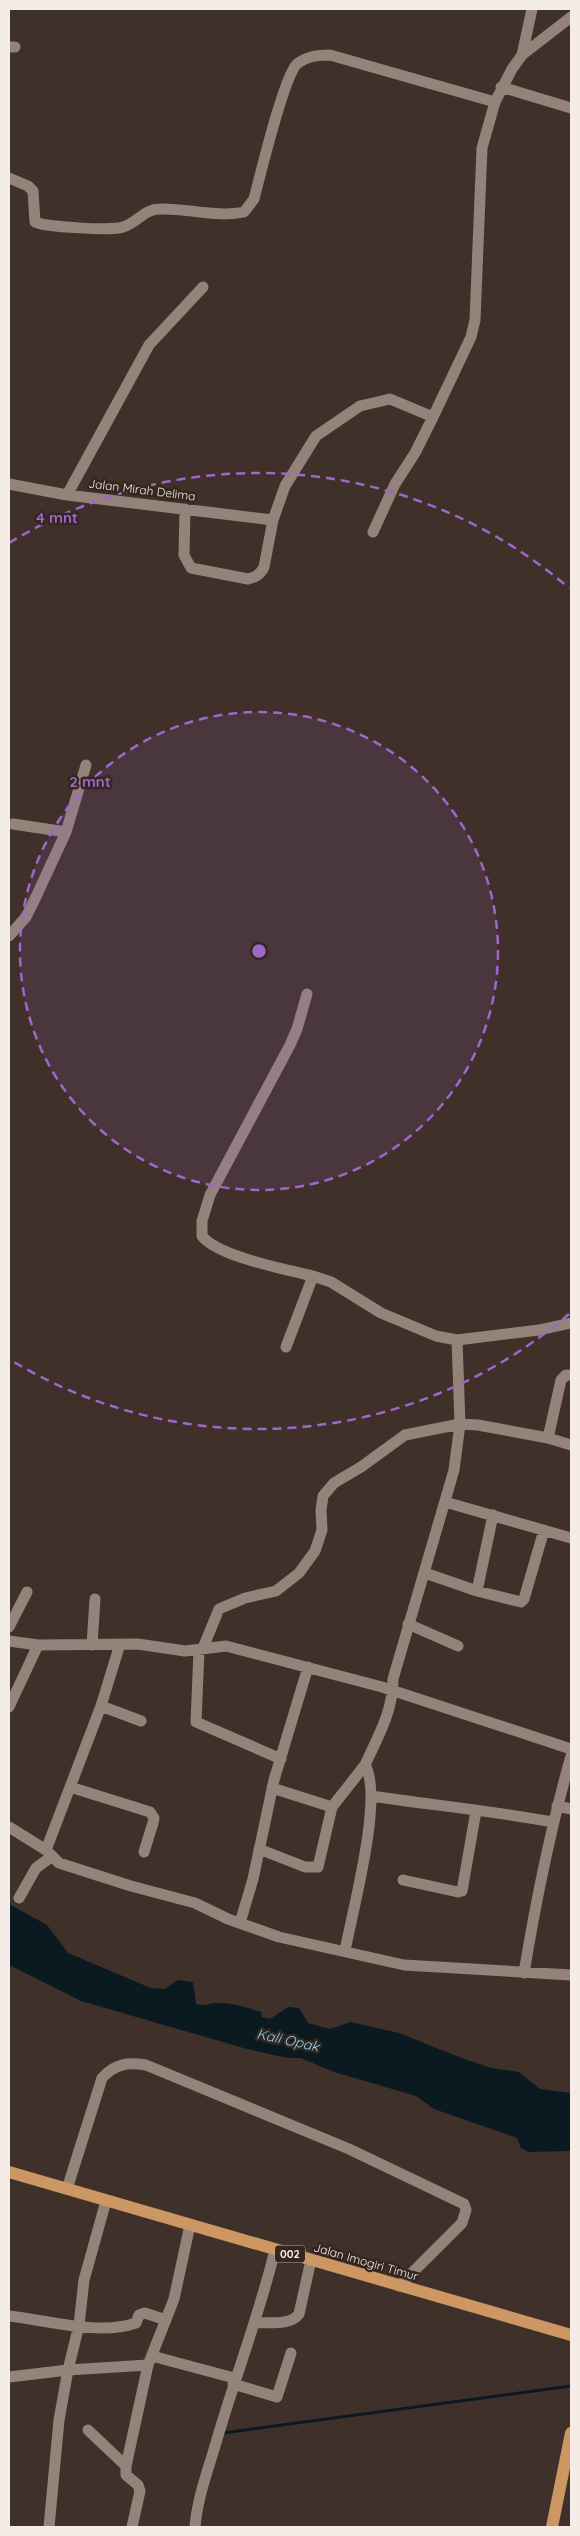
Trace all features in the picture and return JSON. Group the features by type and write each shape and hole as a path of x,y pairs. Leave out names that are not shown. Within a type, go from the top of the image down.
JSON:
{"main road":[{"name":"Jalan Imogiri Timur","path":"9,2172 571,2335"},
{"path":"552,2527 571,2433"}],"street":[{"path":"522,56 532,9"},
{"path":"373,532 395,484 433,417 471,337 475,320 482,148 495,102 502,87 522,56 571,17"},
{"path":"9,178 28,186 33,191 35,222 47,225 120,228 134,222 145,213 159,209 244,212 254,200 290,73 307,57 318,55 330,55 495,102"},
{"path":"502,87 571,108"},
{"path":"67,495 149,345 203,286"},
{"path":"185,509 184,555 191,568 248,578 261,573 264,567 273,520 285,486 316,436 360,406 390,399 433,417"},
{"name":"Jalan Mirah Delima","path":"9,484 67,495 273,520"},
{"path":"9,936 30,909 66,832 86,765"},
{"path":"14,824 66,832"},
{"path":"307,994 297,1029 290,1045 210,1195 202,1221 202,1236 208,1244 247,1259 331,1282 381,1313 436,1336 457,1340 539,1330 571,1323"},
{"path":"286,1347 312,1276"},
{"path":"259,1849 305,1868 318,1867 332,1807 366,1765 387,1720 393,1690 393,1679 454,1470 460,1424 457,1340"},
{"path":"548,1438 561,1380 566,1375 571,1375"},
{"path":"281,1759 196,1722 201,1649 219,1609 245,1598 276,1591 299,1572 315,1551 322,1530 321,1510 324,1496 334,1483 361,1467 405,1435 460,1424 478,1425 548,1438 571,1445"},
{"path":"445,1502 571,1538"},
{"path":"477,1590 493,1515"},
{"path":"425,1573 477,1590 519,1602 523,1601 544,1530"},
{"path":"9,1626 14,1621 27,1592"},
{"path":"92,1645 95,1599"},
{"path":"408,1624 458,1646"},
{"path":"9,1641 38,1645 138,1644 185,1651 226,1646 393,1690 571,1749"},
{"path":"19,1898 36,1868 49,1853 70,1787 101,1706 120,1644"},
{"path":"9,1707 38,1645"},
{"path":"240,1923 272,1788 308,1667"},
{"path":"101,1706 141,1721"},
{"path":"524,1973 553,1822 571,1756"},
{"path":"345,1951 369,1829 370,1772 366,1765"},
{"path":"70,1787 152,1815 153,1823 144,1852"},
{"path":"272,1788 332,1807"},
{"path":"371,1796 476,1811 497,1812 553,1822"},
{"path":"557,1806 571,1809"},
{"path":"403,1880 458,1892 462,1891 476,1811"},
{"path":"9,1827 49,1853 59,1863 131,1886 195,1903 240,1923 279,1937 404,1965 571,1975"},
{"path":"67,2189 102,2078 108,2070 124,2063 153,2067 350,2149 464,2204 466,2210 462,2223 399,2286"},
{"path":"48,2527 59,2420 79,2325 84,2280 106,2201"},
{"path":"132,2527 140,2491 138,2485 126,2474 126,2466 150,2360 174,2299 190,2225"},
{"path":"195,2527 200,2497 234,2381 256,2322 275,2250"},
{"path":"256,2322 289,2321 296,2318 299,2314 311,2260"},
{"path":"9,2316 102,2327 128,2326 136,2323 139,2315 145,2312 166,2320"},
{"path":"9,2377 150,2360 234,2381 277,2397 290,2353"},
{"path":"88,2430 126,2466"}],"water":[{"name":"Kali Opak","path":"9,1904 47,1925 68,1953 151,1988 165,1989 178,1980 193,1982 196,2004 225,2003 236,2005 261,2012 262,2017 270,2019 288,2007 299,2008 308,2023 330,2029 351,2022 399,2033 464,2059 492,2068 519,2072 540,2089 571,2093 571,2151 529,2152 521,2148 517,2138 434,2109 416,2096 334,2072 301,2058 287,2058 247,2049 81,2001 9,1965"}],"waterway":[{"path":"223,2433 571,2386"}]}
